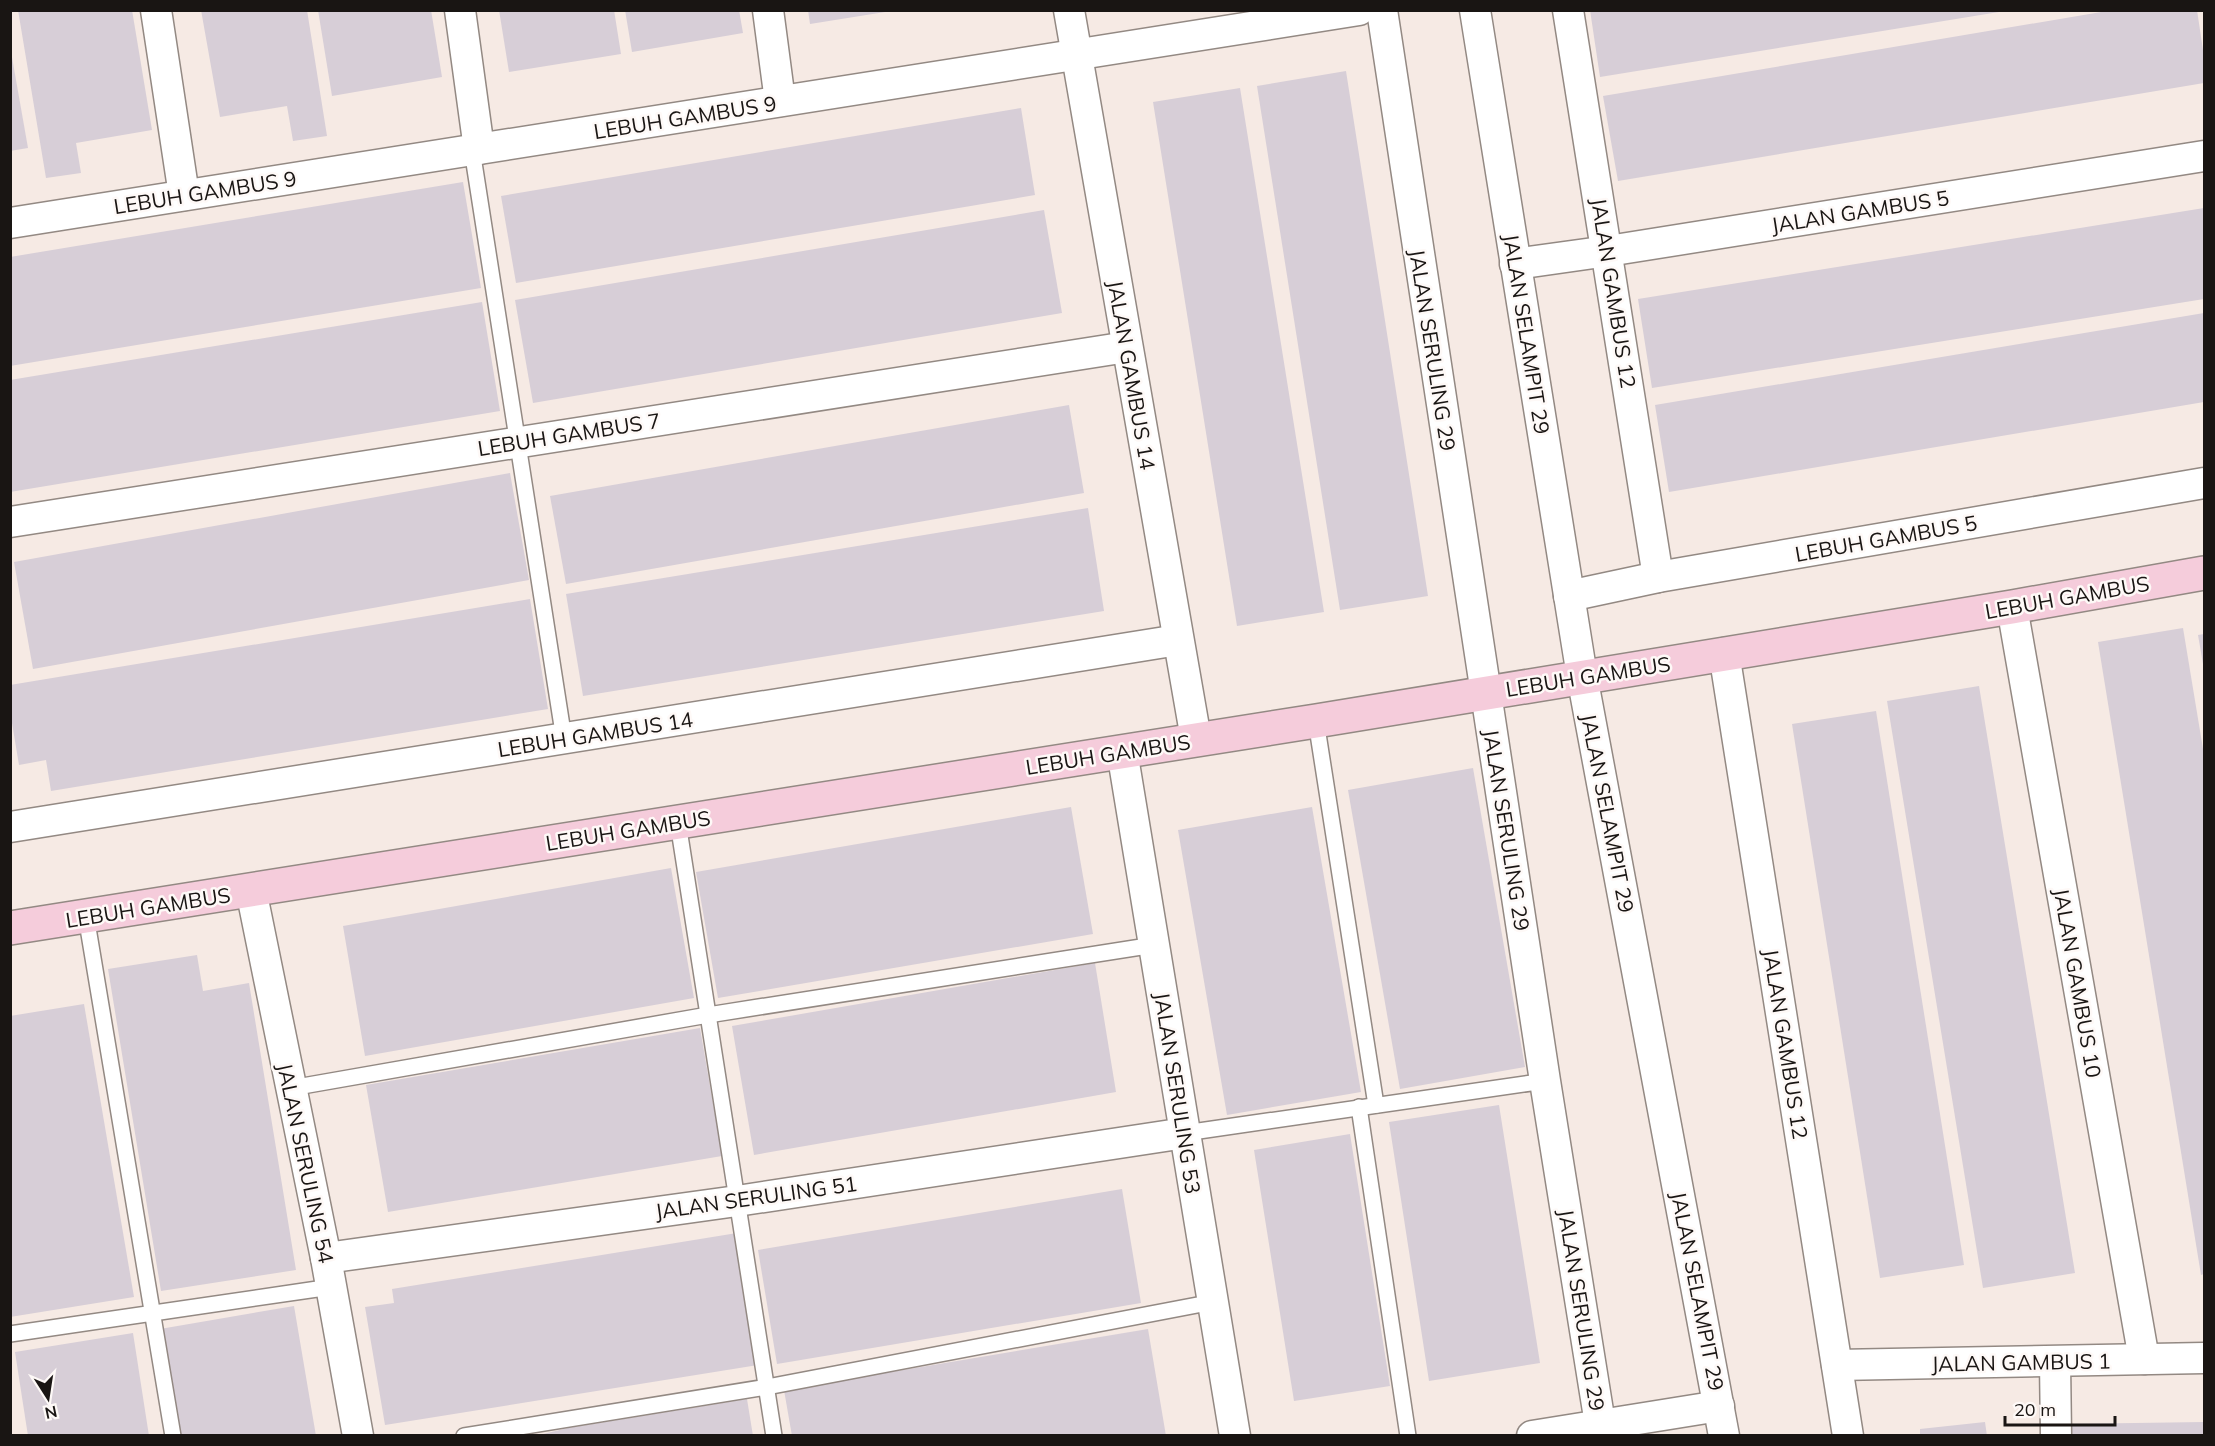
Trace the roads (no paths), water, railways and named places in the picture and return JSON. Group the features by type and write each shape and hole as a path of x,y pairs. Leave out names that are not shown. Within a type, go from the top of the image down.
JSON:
{"street":[{"path":"156,10 184,195"},
{"path":"459,10 476,149"},
{"path":"768,10 780,101"},
{"name":"JALAN GAMBUS 14","path":"1069,10 1196,739"},
{"name":"LEBUH GAMBUS 9","path":"10,223 1359,10"},
{"name":"JALAN SERULING 29","path":"1382,10 1545,1081 1601,1430"},
{"name":"JALAN SELAMPIT 29","path":"1475,10 1582,676 1724,1436"},
{"name":"JALAN GAMBUS 12","path":"1568,10 1658,577"},
{"name":"JALAN GAMBUS 5","path":"1515,264 1608,252 2205,156"},
{"name":"LEBUH GAMBUS 7","path":"10,522 1127,347"},
{"name":"LEBUH GAMBUS 5","path":"1569,596 1658,577 2205,483"},
{"name":"LEBUH GAMBUS","path":"10,928 1316,721 2012,607 2205,573"},
{"name":"JALAN GAMBUS 10","path":"2012,607 2144,1359"},
{"name":"LEBUH GAMBUS 14","path":"10,826 1179,640"},
{"name":"JALAN GAMBUS 12","path":"1724,653 1848,1436"},
{"name":"JALAN SERULING 53","path":"1122,751 1235,1436"},
{"name":"JALAN SERULING 54","path":"251,890 329,1273 358,1436"},
{"name":"JALAN SERULING 51","path":"329,1273 737,1201 1185,1133"},
{"name":"JALAN GAMBUS 1","path":"1837,1365 2205,1358"},
{"path":"2055,1362 2056,1436"},
{"path":"1532,1436 1601,1430 1719,1406"}],"lane":[{"path":"476,149 564,739"},
{"path":"1316,721 1376,1105"},
{"path":"678,823 774,1436"},
{"path":"86,916 173,1436"},
{"path":"291,1088 708,1015 1154,945"},
{"path":"1185,1133 1545,1081"},
{"path":"1359,1107 1408,1436"},
{"path":"10,1334 152,1313 329,1273"},
{"path":"464,1436 767,1387 1213,1302"}]}
